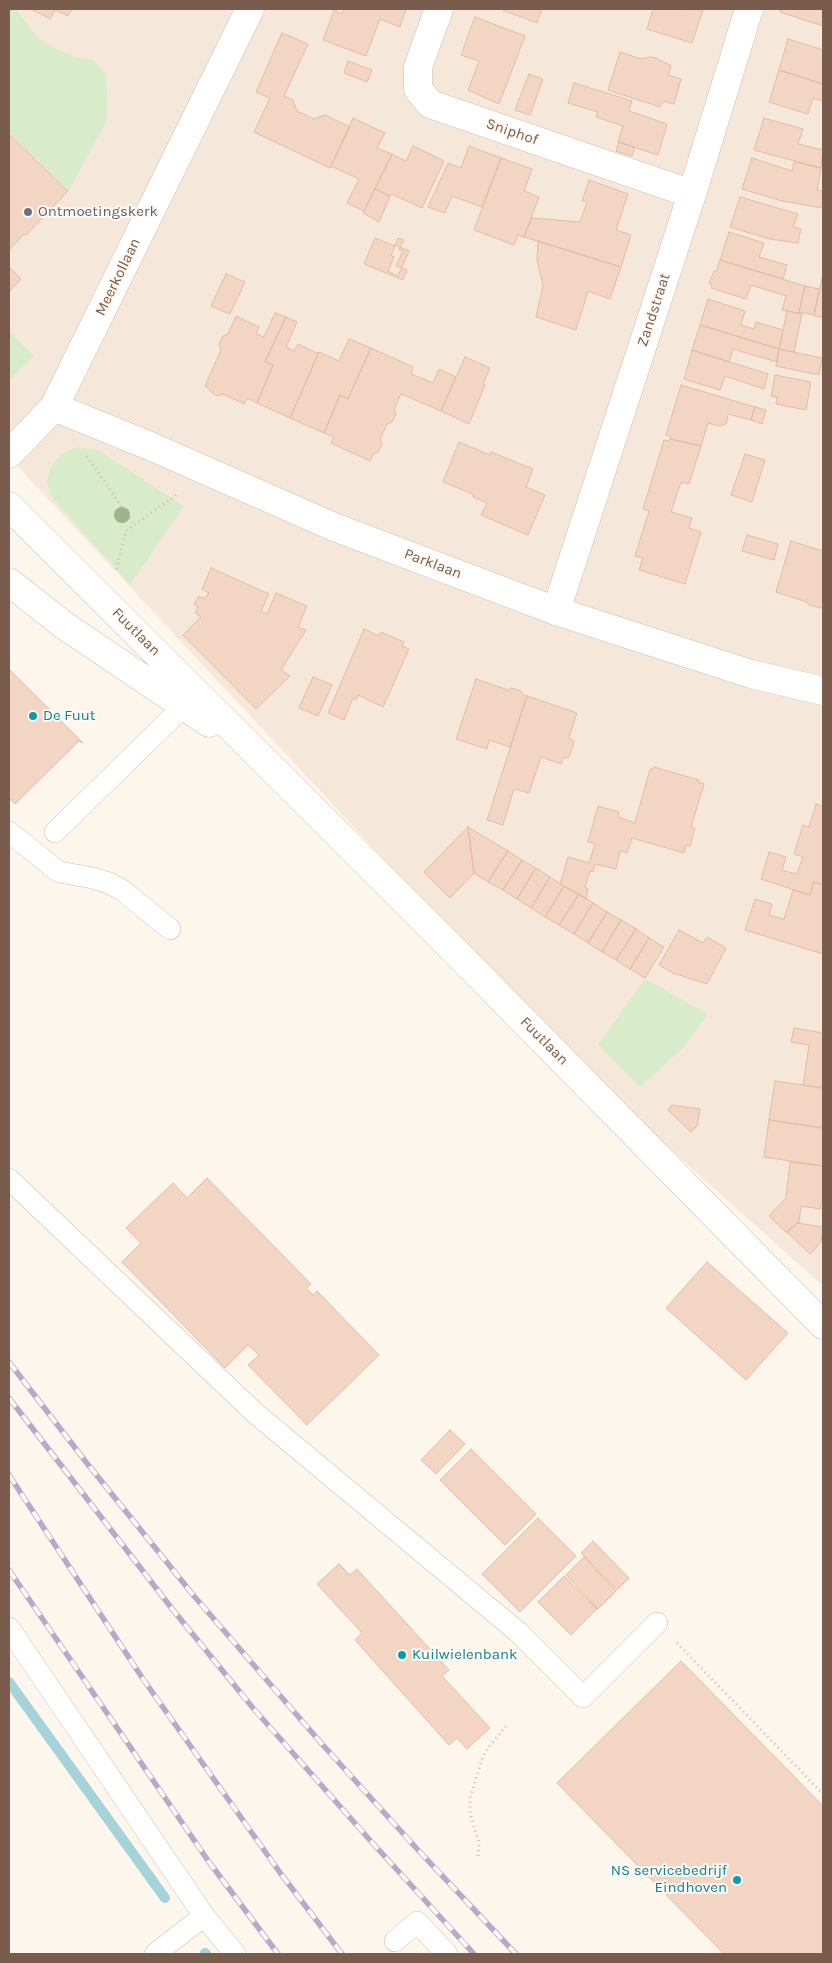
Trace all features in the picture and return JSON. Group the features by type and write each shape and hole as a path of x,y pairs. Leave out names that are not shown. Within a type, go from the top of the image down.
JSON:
{"street":[{"name":"Meerkollaan","path":"9,454 54,407 250,9"},
{"name":"Sniphof","path":"439,9 418,67 418,89 430,104 692,194"},
{"name":"Zandstraat","path":"556,611 692,194 749,9"},
{"name":"Parklaan","path":"54,407 334,527 556,611 751,674 823,691"},
{"name":"Fuutlaan","path":"9,506 443,939 823,1325"},
{"name":"Fuutlaan","path":"9,582 64,626 262,759"}],"lane":[{"path":"55,832 184,706"},
{"path":"9,832 59,872 93,878 122,890 170,929"},
{"path":"9,1178 255,1413 518,1632 583,1696 657,1623"},
{"path":"9,1628 204,1916 235,1954"},
{"path":"155,1954 204,1916"},
{"path":"395,1941 417,1922 447,1954"}],"path":[{"path":"86,454 134,525"},
{"path":"106,603 126,531 208,472"},
{"path":"657,1623 823,1794"},
{"path":"478,1856 479,1843 470,1814 470,1798 483,1756 506,1726"}],"shaded area":[{"path":"9,9 823,9 823,1286 573,1062 9,457"}],"green space":[{"path":"9,9 16,9 37,37 56,49 74,56 93,60 105,73 108,102 106,122 69,190 9,132"},
{"path":"9,331 34,356 9,380"},
{"path":"77,447 98,450 184,506 130,585 52,497 47,482 50,468 61,454"},
{"path":"645,979 708,1014 683,1048 640,1087 598,1045"}],"building":[{"path":"31,9 72,9 68,16 55,10 50,19"},
{"path":"344,9 406,9 400,27 380,19 366,56 323,40 334,10 342,14"},
{"path":"500,9 542,9 537,23"},
{"path":"653,9 703,10 692,43 647,29"},
{"path":"781,9 823,9 823,26 780,12"},
{"path":"475,17 525,36 499,104 468,90 479,61 461,55"},
{"path":"282,33 308,44 284,96 293,100 297,111 314,119 325,115 350,127 330,168 254,132 270,98 256,92"},
{"path":"788,39 823,50 823,84 779,70"},
{"path":"620,52 641,59 656,58 670,65 668,75 681,79 674,104 663,101 660,107 608,90"},
{"path":"348,61 372,70 367,82 344,73"},
{"path":"779,70 823,84 823,101 813,98 808,114 769,102"},
{"path":"529,74 543,79 530,115 515,110"},
{"path":"574,83 632,101 629,111 667,124 658,155 618,142 623,126 596,117 598,112 568,103"},
{"path":"353,118 385,133 377,148 392,154 364,211 347,203 359,179 331,166"},
{"path":"764,118 803,129 798,144 823,150 821,168 754,150"},
{"name":"Ontmoetingskerk","path":"9,134 68,191 9,250"},
{"path":"619,142 635,147 632,156 616,151"},
{"path":"413,146 444,161 422,208 375,189 392,154 406,161"},
{"path":"469,146 501,158 482,207 452,196 445,213 428,207 448,163 461,168"},
{"path":"501,158 532,169 524,191 539,197 524,237 518,235 514,245 474,230"},
{"path":"752,158 792,171 794,162 821,168 817,190 823,191 823,208 782,201 742,189"},
{"path":"589,180 628,194 616,230 631,235 621,267 524,237 532,218 580,222 587,202 582,201"},
{"path":"375,189 390,196 379,222 363,213"},
{"path":"740,197 798,214 793,227 801,229 798,243 769,239 730,227"},
{"path":"729,232 764,243 759,257 787,265 783,279 720,260"},
{"path":"375,238 395,246 398,238 404,240 399,250 403,251 396,266 407,270 403,280 364,264"},
{"path":"538,241 621,267 610,299 588,291 576,330 536,317 543,285 537,260"},
{"path":"395,245 409,251 398,276 388,271 394,257 391,256"},
{"path":"720,260 805,286 799,313 782,310 786,296 751,285 746,299 711,288 712,285 709,284"},
{"path":"9,267 21,279 9,292"},
{"path":"226,274 245,282 230,314 211,306"},
{"path":"823,274 823,317 814,316"},
{"path":"805,286 819,289 814,315 799,312"},
{"path":"708,299 745,311 741,325 754,329 756,322 783,330 779,349 700,325"},
{"path":"787,311 802,314 794,352 779,349"},
{"path":"275,313 286,317 265,362 273,365 257,403 247,398 244,404 223,394 218,396 211,392 205,386 221,350 219,345 223,336 228,334 236,316 259,327 256,334 264,337"},
{"path":"286,317 297,322 286,347 294,351 298,344 317,353 319,352 290,418 257,403 273,365 265,362"},
{"path":"700,325 779,349 777,362 733,349 729,362 692,350"},
{"path":"349,339 371,348 348,399 340,395 324,433 290,418 319,352 339,361"},
{"path":"371,348 413,367 411,374 433,383 439,369 456,377 441,411 401,394 394,409 396,414 392,422 387,424 380,439 382,444 378,452 373,454 370,461 331,443 334,437 324,433 340,395 348,399"},
{"path":"779,349 822,358 819,375 776,366"},
{"path":"692,350 768,374 764,389 725,376 720,390 684,379"},
{"path":"465,357 490,368 469,424 441,411"},
{"path":"775,375 811,382 806,410 776,404 777,397 771,396"},
{"path":"681,385 755,407 751,420 728,414 726,424 719,426 708,423 701,446 670,439 671,436 666,435"},
{"path":"755,407 766,410 762,424 751,420"},
{"path":"670,439 701,446 689,484 681,482 671,512 692,518 689,528 701,532 685,584 639,570 643,558 635,556 649,511 643,509 664,440 669,441"},
{"path":"459,442 490,455 491,452 533,469 526,487 545,495 528,535 481,515 487,503 473,497 473,494 443,482"},
{"path":"745,454 765,460 752,502 731,495"},
{"path":"747,535 778,544 774,560 742,551"},
{"path":"791,541 823,551 823,607 809,605 807,602 776,592"},
{"path":"211,568 269,594 261,611 267,614 276,593 307,606 298,627 306,630 281,670 290,676 256,709 183,635 201,617 195,613 198,607 194,604 199,596 204,599 209,593 202,589"},
{"path":"364,629 379,636 381,632 404,642 402,646 409,649 383,707 358,695 356,700 353,698 344,720 328,713"},
{"name":"De Fuut","path":"9,669 83,743 79,741 15,804 9,798"},
{"path":"313,677 332,685 318,716 299,708"},
{"path":"476,679 508,690 511,688 521,691 523,695 527,696 510,747 489,740 487,749 456,739"},
{"path":"527,696 577,713 569,737 574,742 569,757 563,758 561,764 541,757 529,793 514,789 503,825 487,820"},
{"path":"654,767 699,780 698,782 704,784 691,827 695,828 690,846 686,845 684,853 632,838 627,853 620,851 616,869 595,864 593,872 590,871 585,887 588,889 586,899 560,884 568,857 589,863 595,844 588,842 598,806 619,812 618,817 635,823 650,769"},
{"path":"816,804 823,806 823,885 814,882 810,895 761,879 769,852 786,857 782,870 797,874 803,857 794,854 803,825 809,827"},
{"path":"468,827 508,851 488,882 474,873"},
{"path":"468,827 474,873 450,898 424,872"},
{"path":"508,851 522,860 503,890 488,882"},
{"path":"522,860 536,868 517,899 503,890"},
{"path":"536,868 550,877 531,908 517,899"},
{"path":"550,877 564,886 545,917 531,908"},
{"path":"814,882 823,885 823,954 745,930 755,899 772,904 769,915 784,919 793,890 810,895"},
{"path":"564,886 579,894 559,925 545,917"},
{"path":"579,894 593,903 574,934 559,925"},
{"path":"593,903 607,912 588,943 574,934"},
{"path":"607,912 621,920 602,952 588,943"},
{"path":"621,920 636,929 616,960 602,952"},
{"path":"636,929 649,938 630,969 616,960"},
{"path":"679,930 703,943 707,937 726,948 707,984 673,973 659,965"},
{"path":"649,938 664,947 645,978 630,969"},
{"path":"794,1028 823,1033 823,1088 803,1085 809,1045 791,1042"},
{"path":"775,1081 823,1088 823,1128 769,1120"},
{"path":"672,1105 700,1109 697,1126 691,1132 668,1110"},
{"path":"769,1120 823,1128 823,1166 764,1157"},
{"path":"790,1162 823,1166 823,1204 821,1203 820,1209 801,1206 799,1223 787,1233 769,1216 786,1198"},
{"path":"207,1178 311,1284 306,1288 313,1295 317,1291 379,1355 307,1425 248,1365 259,1355 248,1345 225,1368 122,1262 141,1243 126,1228 173,1183 187,1198"},
{"path":"797,1223 823,1227 821,1242 810,1254 787,1232"},
{"path":"707,1262 788,1333 746,1380 666,1308"},
{"path":"450,1430 465,1444 436,1474 421,1460"},
{"path":"471,1449 536,1514 505,1545 440,1480"},
{"path":"538,1518 576,1556 520,1612 482,1574"},
{"path":"593,1541 629,1578 617,1590 581,1553"},
{"path":"584,1557 616,1591 598,1609 566,1575"},
{"name":"Kuilwielenbank","path":"339,1564 350,1575 357,1569 449,1670 442,1676 490,1728 467,1749 457,1738 449,1745 355,1640 362,1633 317,1584"},
{"path":"564,1576 597,1609 571,1635 538,1602"},
{"name":"NS servicebedrijf Eindhoven","path":"681,1661 823,1806 823,1954 724,1954 557,1783"}],"waterway":[{"path":"9,1682 165,1898"}],"railway":[{"path":"9,1362 86,1462 194,1596 322,1744 516,1954"},
{"path":"9,1398 173,1610 253,1708 474,1954"},
{"path":"9,1475 143,1679 281,1874 342,1954"},
{"path":"9,1570 209,1862 278,1954"}],"place":[{"name":"Ontmoetingskerk","path":"28,212"},
{"name":"De Fuut","path":"33,716"},
{"name":"Kuilwielenbank","path":"402,1655"},
{"name":"NS servicebedrijf Eindhoven","path":"737,1880"}]}
